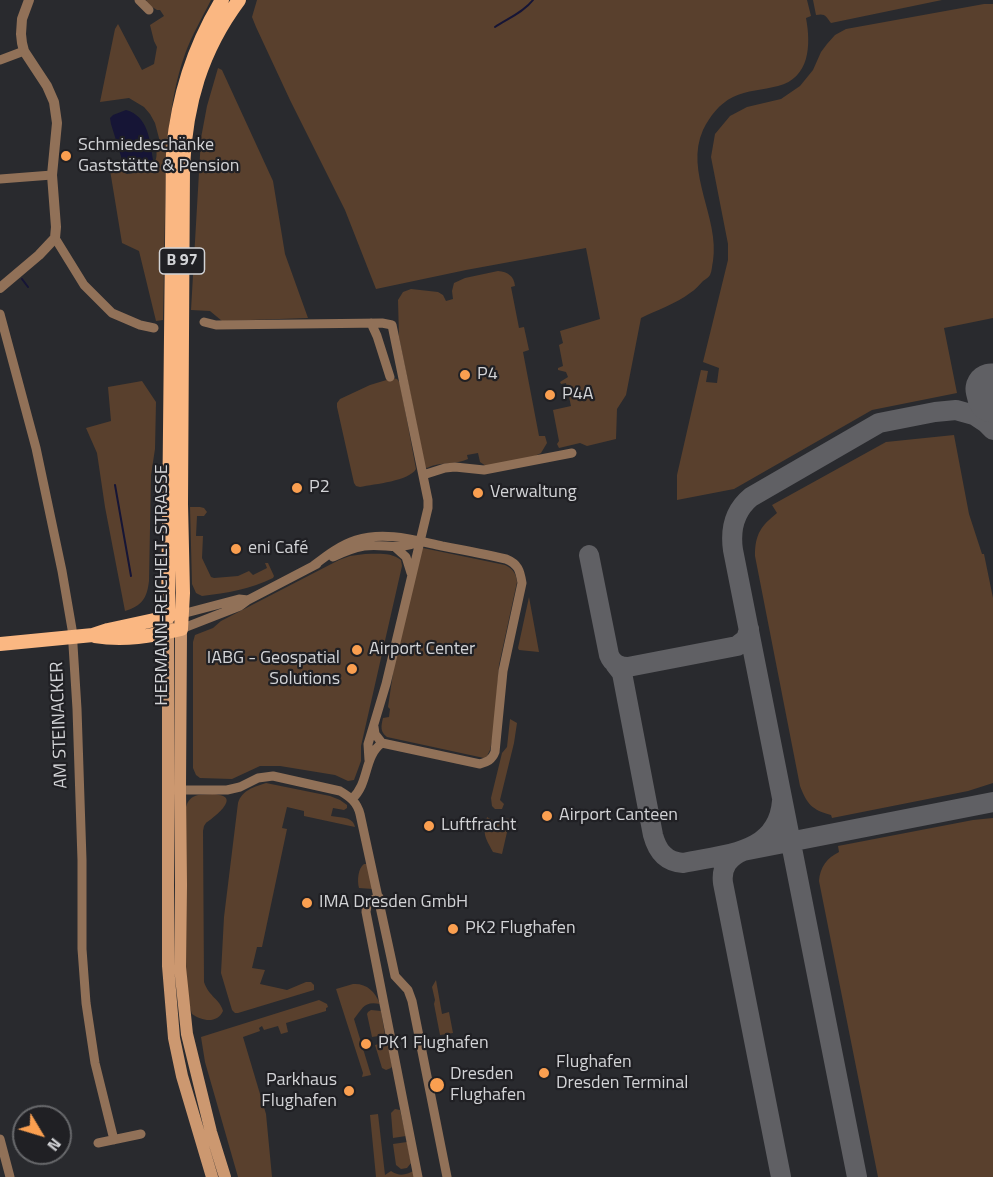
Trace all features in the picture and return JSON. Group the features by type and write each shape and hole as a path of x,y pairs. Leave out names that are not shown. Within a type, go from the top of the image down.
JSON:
{"main road":[{"name":"HERMANN-REICHELT-STRASSE","path":"212,1177 182,1076 174,1038 168,966 174,790 173,150 186,77 202,37 222,0"},
{"name":"HERMANN-REICHELT-STRASSE","path":"175,615 183,581 181,493 184,143 199,72 216,36 239,0"},
{"path":"93,636 108,630 175,615"},
{"path":"0,644 93,636 131,638 174,631"},
{"name":"HERMANN-REICHELT-STRASSE","path":"174,790 181,885 180,967 187,1034 211,1132 225,1177"}],"street":[{"path":"0,288 39,255 55,238 52,175 57,123 54,102 47,86 24,51 21,34 22,19 29,0"},
{"path":"139,0 149,10"},
{"path":"0,60 24,51"},
{"path":"0,179 52,175"},
{"path":"55,238 84,285 112,313 140,325 154,328"},
{"name":"AM STEINACKER","path":"0,314 36,448 62,571 72,638 77,709 85,992 95,1063 114,1140"},
{"path":"204,322 216,325 371,323 392,325 428,508 386,684 370,734 369,759 364,782 352,799"},
{"path":"371,323 390,377"},
{"path":"423,475 455,467 484,470 572,453"},
{"path":"313,566 344,545 368,537 393,536 506,559 516,564 519,569 522,583 503,670 493,758 480,764 382,743 375,734 374,727"},
{"path":"174,631 240,606 343,552 364,546 396,548 420,541"},
{"path":"396,548 406,557 411,575"},
{"path":"175,615 238,599 248,600"},
{"path":"369,759 382,743"},
{"path":"174,790 227,790 240,787 258,778 273,776 340,791 357,805 395,976 408,990 412,1001 447,1177"},
{"path":"379,897 367,904 366,912 418,1177"},
{"path":"98,1143 141,1134"},
{"path":"0,1139 10,1177"}],"shaded area":[{"path":"147,0 211,0 188,47 174,93 165,194 163,320 156,321 139,251 122,243 110,170 117,168 127,174 150,171 156,158 155,143 160,142 155,123 144,107 129,98 100,102 118,24 142,70 154,64 157,47 150,25 164,16 160,10 144,2"},
{"path":"257,0 807,0 811,16 806,18 808,49 806,59 797,76 778,86 733,97 715,111 703,130 698,146 698,162 712,228 714,245 711,272 685,297 641,318 626,395 617,409 616,439 587,446 580,443 559,448 557,444 559,441 553,410 571,406 566,383 561,384 560,382 568,377 566,372 558,370 563,366 559,345 563,343 560,331 600,319 586,248 376,289 345,210 256,27 252,17"},
{"path":"813,0 942,0 831,23 825,16 816,15"},
{"path":"993,4 993,318 944,328 957,393 872,410 734,489 677,500 677,475 701,370 708,371 706,382 717,383 719,368 703,362 728,260 728,244 711,157 715,134 730,116 747,107 781,99 800,86 813,70 827,44 835,35 846,29"},
{"path":"218,68 222,70 273,181 285,254 308,318 222,321 210,311 191,310 201,138"},
{"path":"126,110 139,118 149,137 153,160 139,167 124,166 111,124 110,118 113,115"},
{"name":"P4","path":"498,271 510,275 515,286 511,287 519,328 524,327 529,350 523,352 539,436 545,436 547,443 541,453 533,457 486,466 480,462 478,453 467,455 468,459 463,461 438,464 427,468 399,337 398,300 403,292 411,289 438,292 446,301 453,299 454,283 465,278"},
{"name":"P2","path":"393,378 400,383 416,469 399,479 356,486 337,403 340,399 370,385"},
{"path":"142,381 156,402 155,449 151,475 149,581 147,592 140,604 125,611 97,453 86,428 111,421 108,387"},
{"path":"954,435 969,514 982,554 984,554 993,598 993,783 968,791 832,818 831,815 811,805 800,786 755,556 756,542 763,527 777,513 772,505 886,442"},
{"path":"190,507 204,508 207,512 204,516 197,516 196,536 203,536 202,558 211,577 238,576 249,571 253,575 267,568 265,563 268,563 273,578 230,592 202,596 196,593 192,584"},
{"path":"423,548 505,565 516,576 517,582 499,665 494,732 490,750 484,758 387,737 382,731 383,718 389,717 388,707 396,653"},
{"path":"365,554 393,556 401,560 402,566 361,746 361,761 354,780 348,781 335,775 280,766 260,766 232,779 200,778 196,775 193,768 193,642 195,635 213,628 221,621 339,560"},
{"path":"529,597 539,652 518,648"},
{"path":"510,719 517,723 500,800 504,804 502,809 495,809 491,798 502,753 507,747"},
{"path":"266,783 340,800 347,805 347,808 344,810 333,808 331,816 349,819 355,827 304,816 304,811 287,807 282,828 287,829 262,947 257,947 252,968 265,970 260,984 287,990 311,982 314,990 235,1013 232,1010 221,973 224,917 238,803 245,792"},
{"path":"217,794 227,800 223,809 206,823 203,831 204,982 223,1011 213,1020 192,1014 186,982 186,807 190,799 198,795"},
{"path":"487,817 496,821 510,819 502,854 493,852 486,838"},
{"path":"993,818 993,1177 878,1177 819,881 821,871 828,860 839,852 838,846"},
{"path":"367,864 373,889 359,888 360,868"},
{"path":"436,980 442,1014 449,1012 453,1033 440,1035 432,987"},
{"path":"353,984 370,989 380,1004 367,1005 354,1019 371,1075 362,1077 363,1073 336,989"},
{"path":"319,1000 327,1004 326,1011 286,1023 288,1032 281,1034 278,1026 264,1030 262,1026 259,1028 260,1031 243,1037 266,1114 272,1177 238,1177 205,1062 201,1037"},
{"path":"371,1010 381,1011 385,1035 372,1037 367,1014"},
{"path":"387,1042 392,1066 386,1070 382,1068 375,1045"},
{"path":"395,1109 400,1110 406,1136 393,1138 391,1113"},
{"path":"378,1114 385,1175 391,1171 403,1175 415,1170 416,1177 376,1177 370,1115"},
{"path":"407,1142 411,1163 407,1168 401,1169 396,1165 393,1144"}],"waterway":[{"path":"495,27 520,12 533,0"},
{"path":"22,279 28,287"},
{"path":"115,485 131,576"}],"taxiway":[{"path":"857,1177 733,550 734,521 745,502 751,497 879,423 956,410 974,415 993,430"},
{"path":"589,555 609,655 619,665 628,667 737,646 746,639 749,629"},
{"path":"615,664 622,673 653,835 657,846 667,858 683,863 746,849 759,842 770,832 778,819 782,801"},
{"path":"781,1177 723,883 723,872 727,863 743,851 993,802"}],"runway":[{"path":"991,389 993,397"}],"place":[{"name":"Schmiedeschänke Gaststätte & Pension","path":"66,156"},
{"name":"P4","path":"465,375"},
{"name":"P4A","path":"550,395"},
{"name":"P2","path":"297,488"},
{"name":"Verwaltung","path":"478,493"},
{"name":"eni Café","path":"236,549"},
{"name":"Airport Center","path":"357,650"},
{"name":"IABG - Geospatial Solutions","path":"352,669"},
{"name":"Airport Canteen","path":"547,816"},
{"name":"Luftfracht","path":"429,826"},
{"name":"IMA Dresden GmbH","path":"307,903"},
{"name":"PK2 Flughafen","path":"453,929"},
{"name":"PK1 Flughafen","path":"366,1044"},
{"name":"Flughafen Dresden Terminal","path":"544,1073"},
{"name":"Dresden Flughafen","path":"437,1085"},
{"name":"Parkhaus Flughafen","path":"349,1091"}]}
